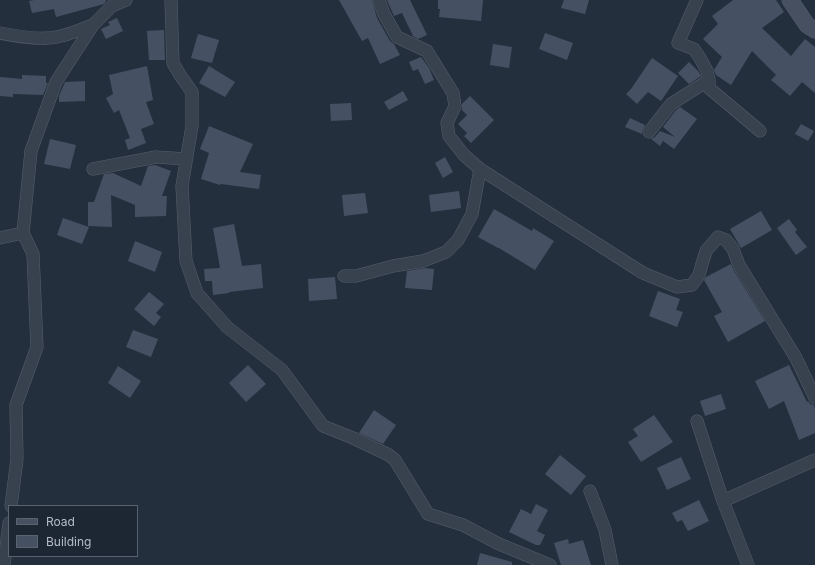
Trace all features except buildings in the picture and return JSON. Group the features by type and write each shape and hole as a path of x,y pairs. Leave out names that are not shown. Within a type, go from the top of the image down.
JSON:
{"street":[{"path":"11,505 17,458 16,405 37,347 33,254 23,233 31,151 56,82 93,25 111,3 126,0"},
{"path":"171,0 173,63 192,92 192,126 182,186 186,261 197,293 227,327 282,370 323,426 353,438 389,455 395,460 428,514 463,525 499,544 550,565"},
{"path":"379,0 384,14 397,37 427,51 453,93 455,106 447,123 450,136 464,155 480,169 643,273 677,287 692,285 700,275 706,251 718,237 726,240 733,249 743,271 796,358 814,394"},
{"path":"696,0 678,43 694,49 707,71 709,88 760,131"},
{"path":"790,0 807,25 815,30"},
{"path":"0,33 22,37 48,38 67,34 93,25"},
{"path":"649,132 670,104 709,80"},
{"path":"92,169 156,157 186,159"},
{"path":"344,276 356,276 393,266 423,261 446,252 458,240 472,214 480,169"},
{"path":"0,238 23,233"},
{"path":"698,421 723,501 748,565"},
{"path":"723,501 815,460"},
{"path":"590,491 605,530 612,565"},
{"path":"4,565 8,531"}]}
